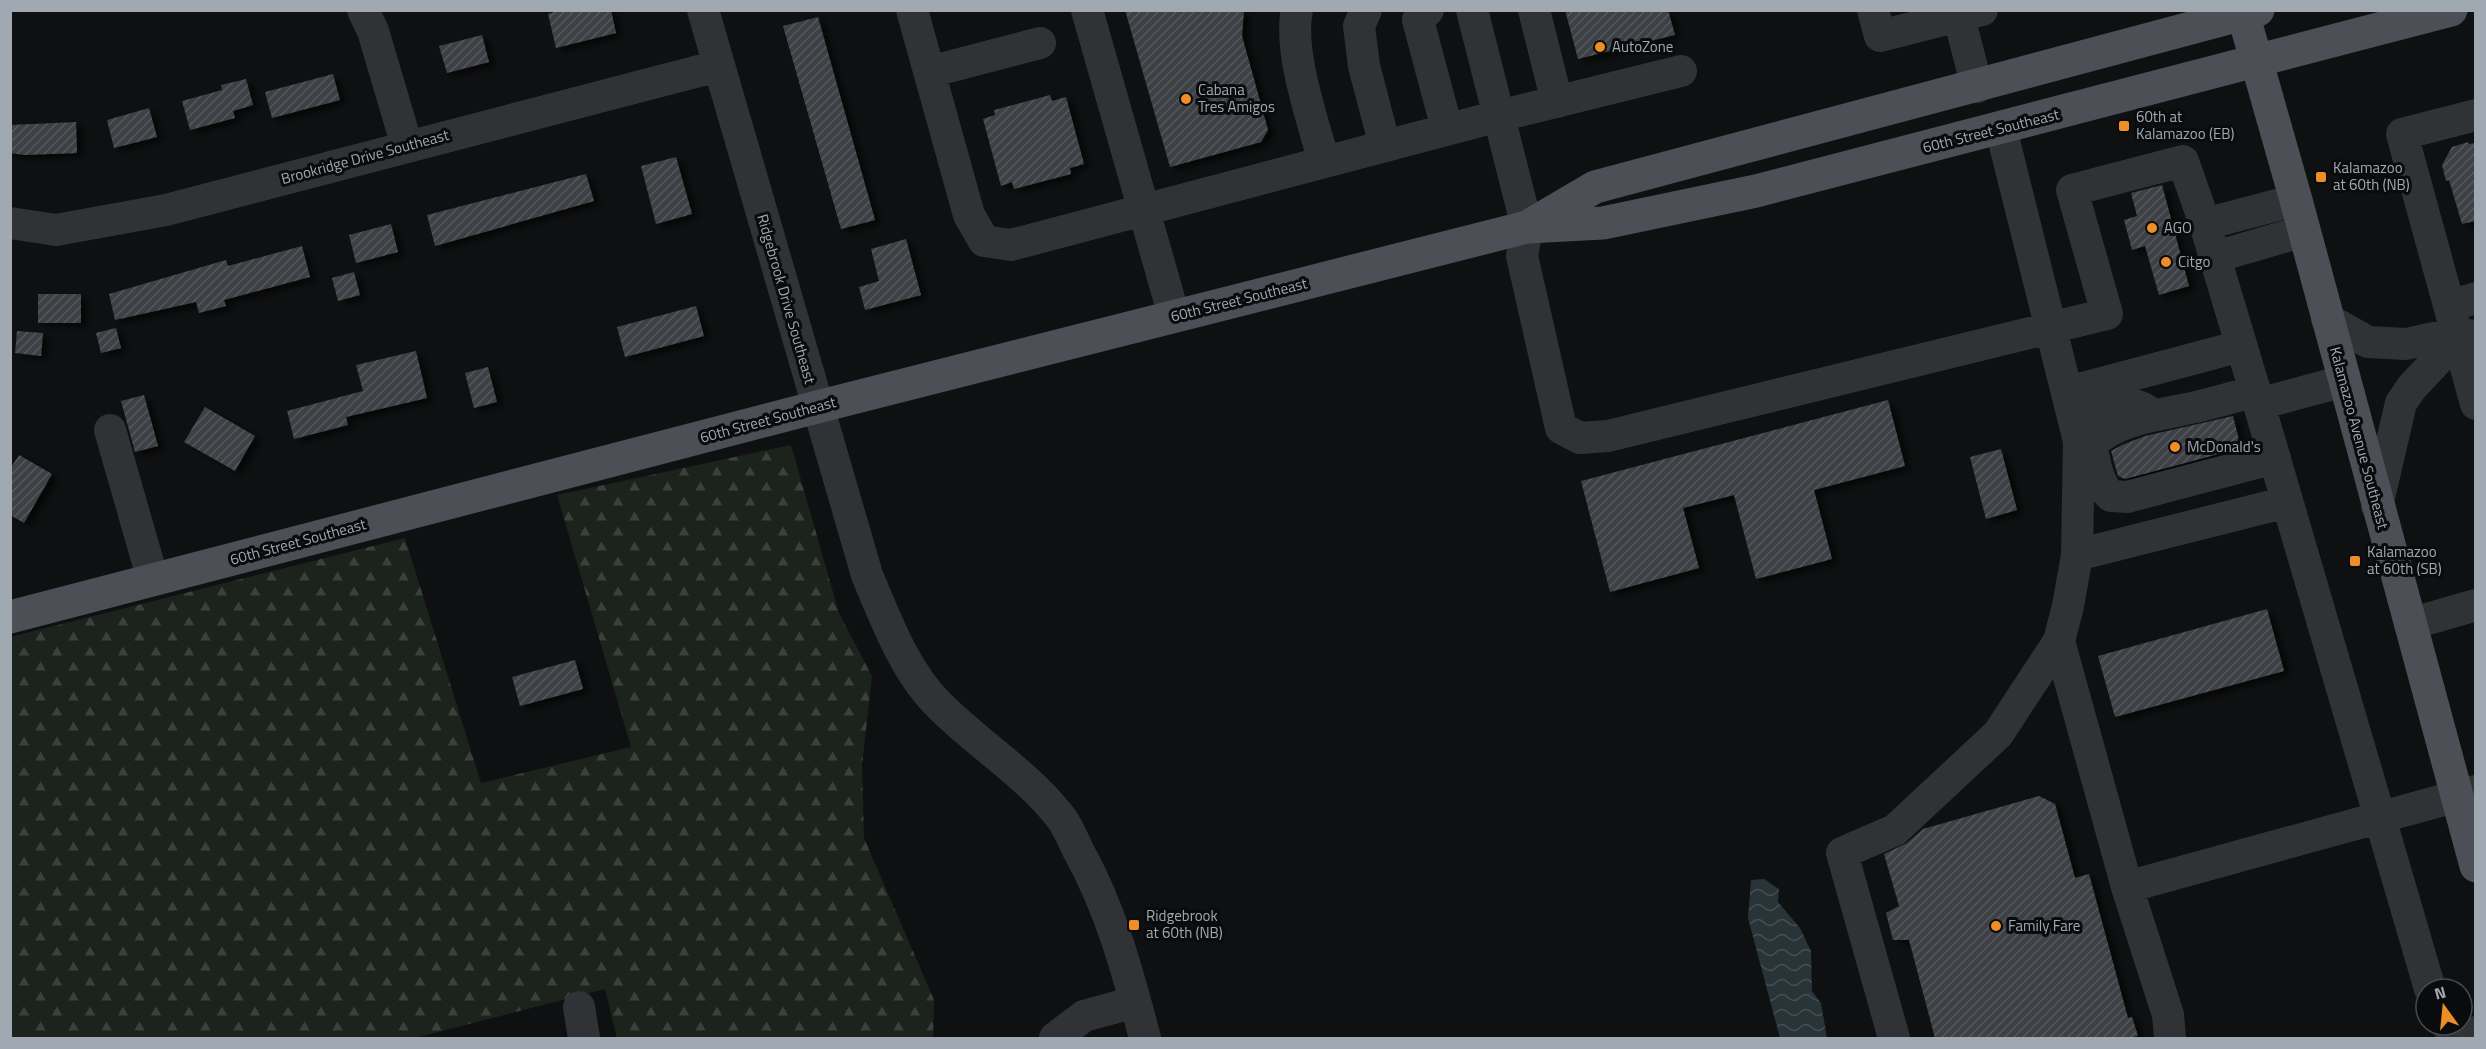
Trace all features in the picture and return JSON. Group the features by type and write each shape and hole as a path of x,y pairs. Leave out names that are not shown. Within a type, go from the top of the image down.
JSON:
{"main road":[{"name":"60th Street Southeast","path":"10,617 817,407 1527,227 1603,223 1755,191 2001,129 2451,10"},
{"name":"60th Street Southeast","path":"1527,227 1595,187 1977,87 2248,12"},
{"name":"Kalamazoo Avenue Southeast","path":"2248,12 2257,62 2377,506 2410,624 2466,793 2475,866"},
{"path":"1864,164 1865,147 1870,130 1881,117 1893,109"}],"street":[{"path":"363,10 373,31 407,146"},
{"name":"Ridgebrook Drive Southeast","path":"702,10 867,575 886,619 913,670 939,705 1011,765 1059,815 1090,871 1113,923 1145,1038"},
{"path":"912,10 969,215 984,241 1011,245 1447,129 1681,71"},
{"path":"1087,10 1174,316"},
{"path":"1297,10 1294,23 1300,69 1323,162"},
{"path":"1366,10 1359,26 1364,66 1385,146"},
{"path":"1428,10 1418,20 1447,129"},
{"path":"1472,10 1527,227 1522,256 1561,428 1580,438 1608,436 2107,314 2072,190 2183,161 2205,224 2257,398 2426,977"},
{"path":"1534,10 1557,102"},
{"path":"1873,10 1880,36 1927,17 1971,14 1977,87"},
{"path":"929,72 1040,43"},
{"name":"Brookridge Drive Southeast","path":"10,223 56,230 166,210 718,66"},
{"path":"2475,115 2402,134 2462,302 2475,404"},
{"path":"1894,1038 1842,854 1894,830 1998,734 2059,641 2077,547 2079,441 2053,329 2001,129"},
{"path":"2205,224 2296,200"},
{"path":"2214,257 2304,231"},
{"path":"2327,319 2368,342 2406,344 2433,338 2467,336"},
{"path":"2377,506 2401,403 2412,387 2467,336"},
{"path":"2068,392 2241,346"},
{"path":"2275,459 2127,497 2111,496 2103,489 2091,444 2102,434 2116,427 2154,415 2344,381"},
{"path":"110,430 153,580"},
{"path":"2077,547 2102,516 2111,496"},
{"path":"2077,547 2288,502"},
{"path":"2410,624 2475,605"},
{"path":"2059,641 2127,887 2168,1015 2170,1038"},
{"path":"2127,887 2466,793"},
{"path":"1062,1037 1084,1016 1135,1002"},
{"path":"579,1007 584,1038"},
{"path":"2451,1038 2475,1032"}],"green space":[{"path":"791,445 839,613 872,676 862,765 864,838 934,1000 933,1038 617,1038 605,989 415,1038 11,1038 10,637 405,538 481,783 631,747 557,495"}],"water":[{"path":"1764,879 1779,889 1778,902 1800,928 1811,951 1812,991 1821,1003 1827,1038 1780,1038 1748,918 1751,880"}],"building":[{"path":"561,10 611,10 616,33 556,48 548,14"},
{"path":"1125,10 1244,10 1242,36 1268,130 1261,142 1170,167"},
{"name":"AutoZone","path":"1565,10 1668,10 1675,35 1578,59"},
{"path":"818,17 875,220 841,229 783,26"},
{"path":"482,35 489,62 447,73 439,46"},
{"path":"333,74 340,100 272,118 265,92"},
{"path":"246,79 253,105 233,111 235,118 190,130 182,101 222,90 221,85"},
{"path":"1050,95 1052,101 1066,97 1084,164 1070,168 1071,174 1014,189 1012,182 1001,186 983,119 995,115 994,110"},
{"path":"149,108 157,137 114,148 107,120"},
{"path":"76,122 77,153 25,155 10,153 10,125"},
{"path":"2468,142 2469,144 2475,143 2475,221 2462,224 2449,180 2446,181 2442,165 2452,147"},
{"path":"676,157 692,214 656,224 641,166"},
{"path":"586,174 594,201 435,246 427,215"},
{"path":"2162,185 2189,286 2159,295 2145,246 2132,250 2124,220 2137,216 2131,193"},
{"path":"391,224 398,252 356,263 349,235"},
{"path":"906,239 921,295 865,310 859,287 879,281 871,249"},
{"path":"302,246 310,277 224,300 226,306 199,313 196,302 115,320 109,294 226,260 228,266"},
{"path":"354,272 360,295 338,301 332,278"},
{"path":"38,294 81,294 81,323 38,323"},
{"path":"696,306 704,336 625,357 617,327"},
{"path":"116,328 121,348 101,353 96,333"},
{"path":"17,331 43,333 41,356 15,353"},
{"path":"416,351 427,398 346,417 348,425 294,439 287,411 363,391 356,365"},
{"path":"488,367 497,402 474,408 465,373"},
{"path":"144,395 158,446 135,452 121,401"},
{"path":"1888,400 1905,466 1814,490 1832,559 1756,579 1734,495 1683,508 1699,568 1610,592 1581,481"},
{"path":"205,407 255,436 235,471 184,442"},
{"path":"2233,416 2241,448 2125,479 2118,476 2111,451 2122,445 2145,436"},
{"path":"2001,449 2017,510 1986,519 1970,457"},
{"path":"19,455 52,474 24,523 10,515 10,469"},
{"path":"2267,609 2284,671 2115,717 2098,656"},
{"path":"575,660 583,689 520,706 512,677"},
{"name":"Family Fare","path":"2039,796 2055,804 2075,878 2089,874 2128,1018 2132,1017 2138,1036 2126,1038 1935,1038 1909,940 1893,940 1886,913 1899,906 1884,854 1907,843 1923,829"}],"place":[{"name":"AutoZone","path":"1600,47"},
{"name":"Cabana Tres Amigos","path":"1186,99"},
{"name":"60th at Kalamazoo (EB)","path":"2124,126"},
{"name":"Kalamazoo at 60th (NB)","path":"2321,177"},
{"name":"AGO","path":"2152,228"},
{"name":"Citgo","path":"2166,262"},
{"name":"McDonald's","path":"2175,447"},
{"name":"Kalamazoo at 60th (SB)","path":"2355,561"},
{"name":"Ridgebrook at 60th (NB)","path":"1134,925"},
{"name":"Family Fare","path":"1996,926"}]}
